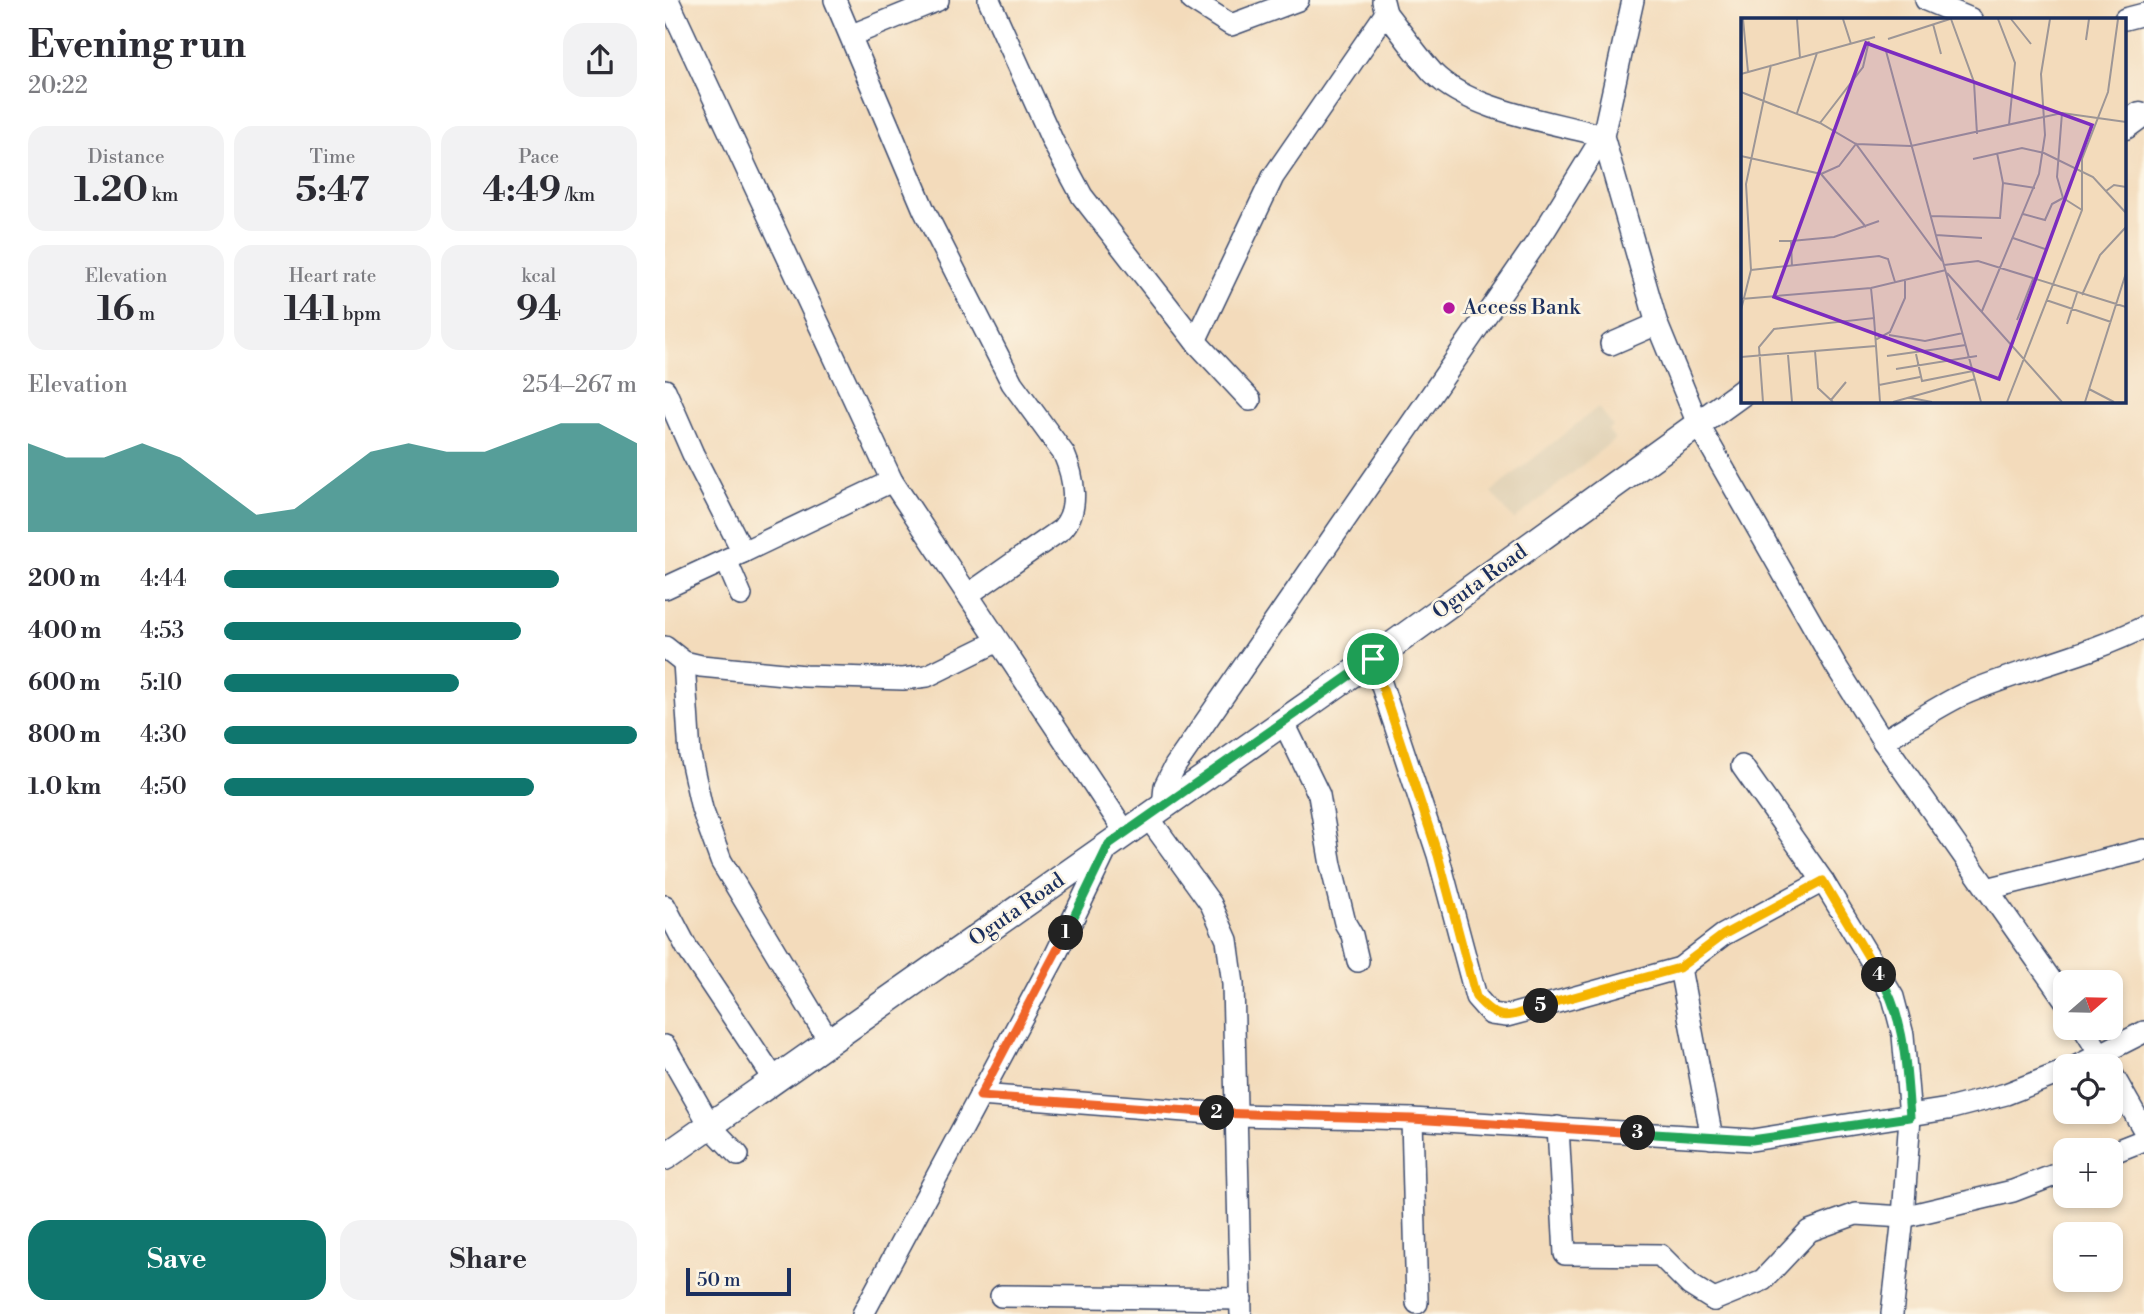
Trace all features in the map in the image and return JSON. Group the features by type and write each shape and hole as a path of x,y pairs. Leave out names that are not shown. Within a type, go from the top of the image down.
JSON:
{"main road":[{"name":"Oguta Road","path":"665,1157 1373,659 1741,393"}],"street":[{"path":"668,0 892,481 969,594 1118,839 863,1314"},
{"path":"835,0 924,210 1012,383 1065,454 1070,467 1074,508 1072,519 1062,529 969,594"},
{"path":"852,35 938,0"},
{"path":"989,0 1053,142 1082,196 1195,341 1250,400"},
{"path":"1192,0 1231,24 1298,0"},
{"path":"1001,1296 1241,1307 1233,984 1227,940 1212,904 1156,812 1175,765 1545,230 1603,136 1633,0"},
{"path":"1926,0 1969,18"},
{"path":"1195,341 1273,177 1384,7 1434,74 1456,90 1482,103 1603,136"},
{"path":"2127,18 2144,14"},
{"path":"1603,136 1657,324 1698,424 1836,666 1883,741 2053,983"},
{"path":"1611,344 1657,324"},
{"path":"665,390 735,556 741,595"},
{"path":"665,588 892,481"},
{"path":"1883,741 1961,696 2052,661 2111,643 2144,627"},
{"path":"665,647 684,662 806,676 903,679 927,676 998,641"},
{"path":"1373,659 1438,855 1476,997 1491,1014 1507,1016 1679,968 1723,935 1823,881"},
{"path":"684,662 690,755 702,809 721,861 829,1041"},
{"path":"1283,721 1319,795 1334,877 1358,961"},
{"path":"1742,766 1823,881 1893,997 1903,1035 1910,1117 1903,1217 1892,1314"},
{"path":"1987,889 2144,850"},
{"path":"665,906 687,948 775,1080"},
{"path":"1679,968 1712,1138"},
{"path":"2118,1054 2144,1032"},
{"path":"665,1046 711,1126 738,1154"},
{"path":"980,1096 1236,1115 1412,1119 1752,1140 1910,1117 2006,1094 2053,1076"},
{"path":"2123,1094 2144,1130"},
{"path":"1412,1119 1417,1303"},
{"path":"1558,1127 1565,1254 1660,1255 1713,1307 1763,1280 1809,1231 1856,1214 1903,1217 2013,1191 2053,1176"},
{"path":"2123,1148 2144,1140"}],"shaded area":[{"path":"1598,407 1613,426 1608,430 1615,439 1514,520 1491,492"}],"place":[{"name":"Access Bank","path":"1449,308"}],"route":[{"path":"1373,659 1438,855 1476,997 1491,1014 1507,1016 1679,968 1723,935 1823,881 1893,997 1903,1035 1910,1117 1752,1140 1412,1119 1236,1115 980,1096 1055,956 1109,844 1373,659"}]}
